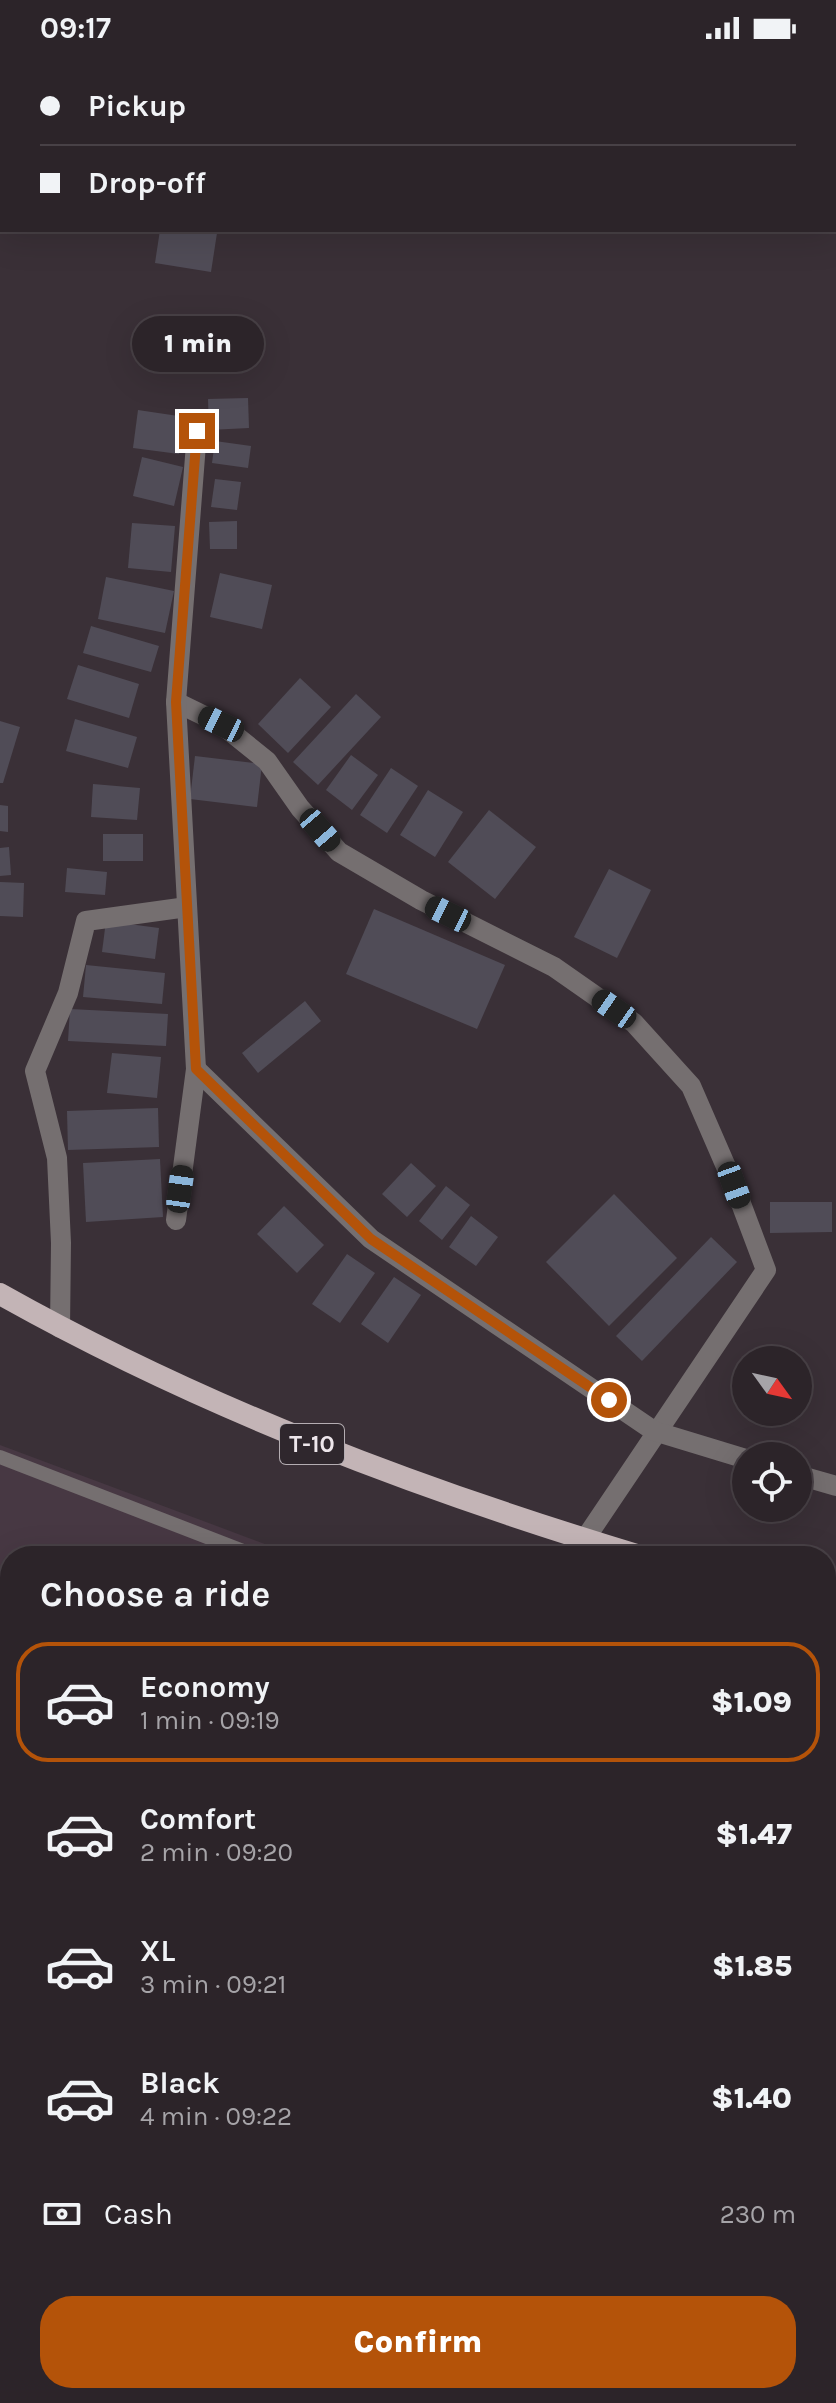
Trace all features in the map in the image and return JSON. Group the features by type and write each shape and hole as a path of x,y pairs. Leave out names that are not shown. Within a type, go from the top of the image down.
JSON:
{"highway":[{"name":"T-10","path":"0,1294 148,1374 288,1435 444,1494 608,1546"}],"street":[{"path":"176,1220 196,1069 176,702 197,431"},
{"path":"176,702 221,724 267,761 300,808 339,852 421,900 554,967 634,1023 691,1086 734,1185 766,1270 654,1431 585,1539"},
{"path":"60,1328 61,1243 57,1158 35,1071 68,993 86,921 187,907"},
{"path":"196,1069 371,1239 654,1431 732,1455"},
{"path":"812,1479 836,1486"}],"lane":[{"path":"0,1457 230,1546"}],"shaded area":[{"path":"0,1445 270,1546 0,1546"}],"building":[{"path":"160,232 217,233 211,272 155,263"},
{"path":"248,398 249,428 209,430 208,399"},
{"path":"138,410 185,417 179,454 133,448"},
{"path":"215,441 251,446 248,468 212,463"},
{"path":"142,457 183,467 174,506 133,496"},
{"path":"215,479 241,482 237,510 211,507"},
{"path":"237,521 237,549 210,549 209,522"},
{"path":"132,523 175,526 171,572 128,568"},
{"path":"220,573 272,585 262,629 210,617"},
{"path":"106,577 174,591 165,633 98,619"},
{"path":"91,626 159,646 151,672 83,653"},
{"path":"78,665 139,684 129,718 67,699"},
{"path":"300,678 331,707 288,753 258,724"},
{"path":"356,694 381,717 318,785 293,762"},
{"path":"75,719 137,737 128,768 66,751"},
{"path":"0,721 20,727 3,783 0,783"},
{"path":"351,755 378,775 352,810 326,790"},
{"path":"195,756 262,764 257,807 190,799"},
{"path":"391,768 418,786 387,833 360,815"},
{"path":"93,784 140,788 137,820 91,817"},
{"path":"428,790 463,812 435,857 400,835"},
{"path":"0,805 8,806 8,832 0,831"},
{"path":"489,810 536,847 495,899 448,862"},
{"path":"103,834 143,834 143,861 103,861"},
{"path":"9,847 11,875 0,876 0,848"},
{"path":"67,868 107,872 105,895 65,892"},
{"path":"609,869 651,890 617,958 574,937"},
{"path":"0,882 24,883 23,917 0,916"},
{"path":"374,909 505,965 477,1029 346,974"},
{"path":"106,921 159,928 155,959 102,952"},
{"path":"86,965 165,973 162,1004 83,997"},
{"path":"305,1001 321,1021 258,1073 242,1053"},
{"path":"70,1009 168,1014 166,1046 68,1041"},
{"path":"112,1053 161,1057 157,1098 107,1093"},
{"path":"158,1108 159,1147 68,1150 67,1111"},
{"path":"160,1159 163,1217 86,1222 83,1163"},
{"path":"411,1163 436,1186 407,1217 382,1194"},
{"path":"446,1186 470,1205 442,1240 419,1221"},
{"path":"614,1194 677,1258 609,1326 546,1262"},
{"path":"770,1202 832,1202 832,1232 770,1233"},
{"path":"284,1206 324,1245 297,1273 257,1234"},
{"path":"471,1216 498,1237 476,1266 449,1247"},
{"path":"711,1237 737,1262 642,1361 616,1336"},
{"path":"347,1254 375,1273 340,1323 312,1304"},
{"path":"394,1277 421,1295 388,1343 361,1324"}],"route":[{"path":"197,431 176,702 196,1069 371,1239 609,1400"}]}
